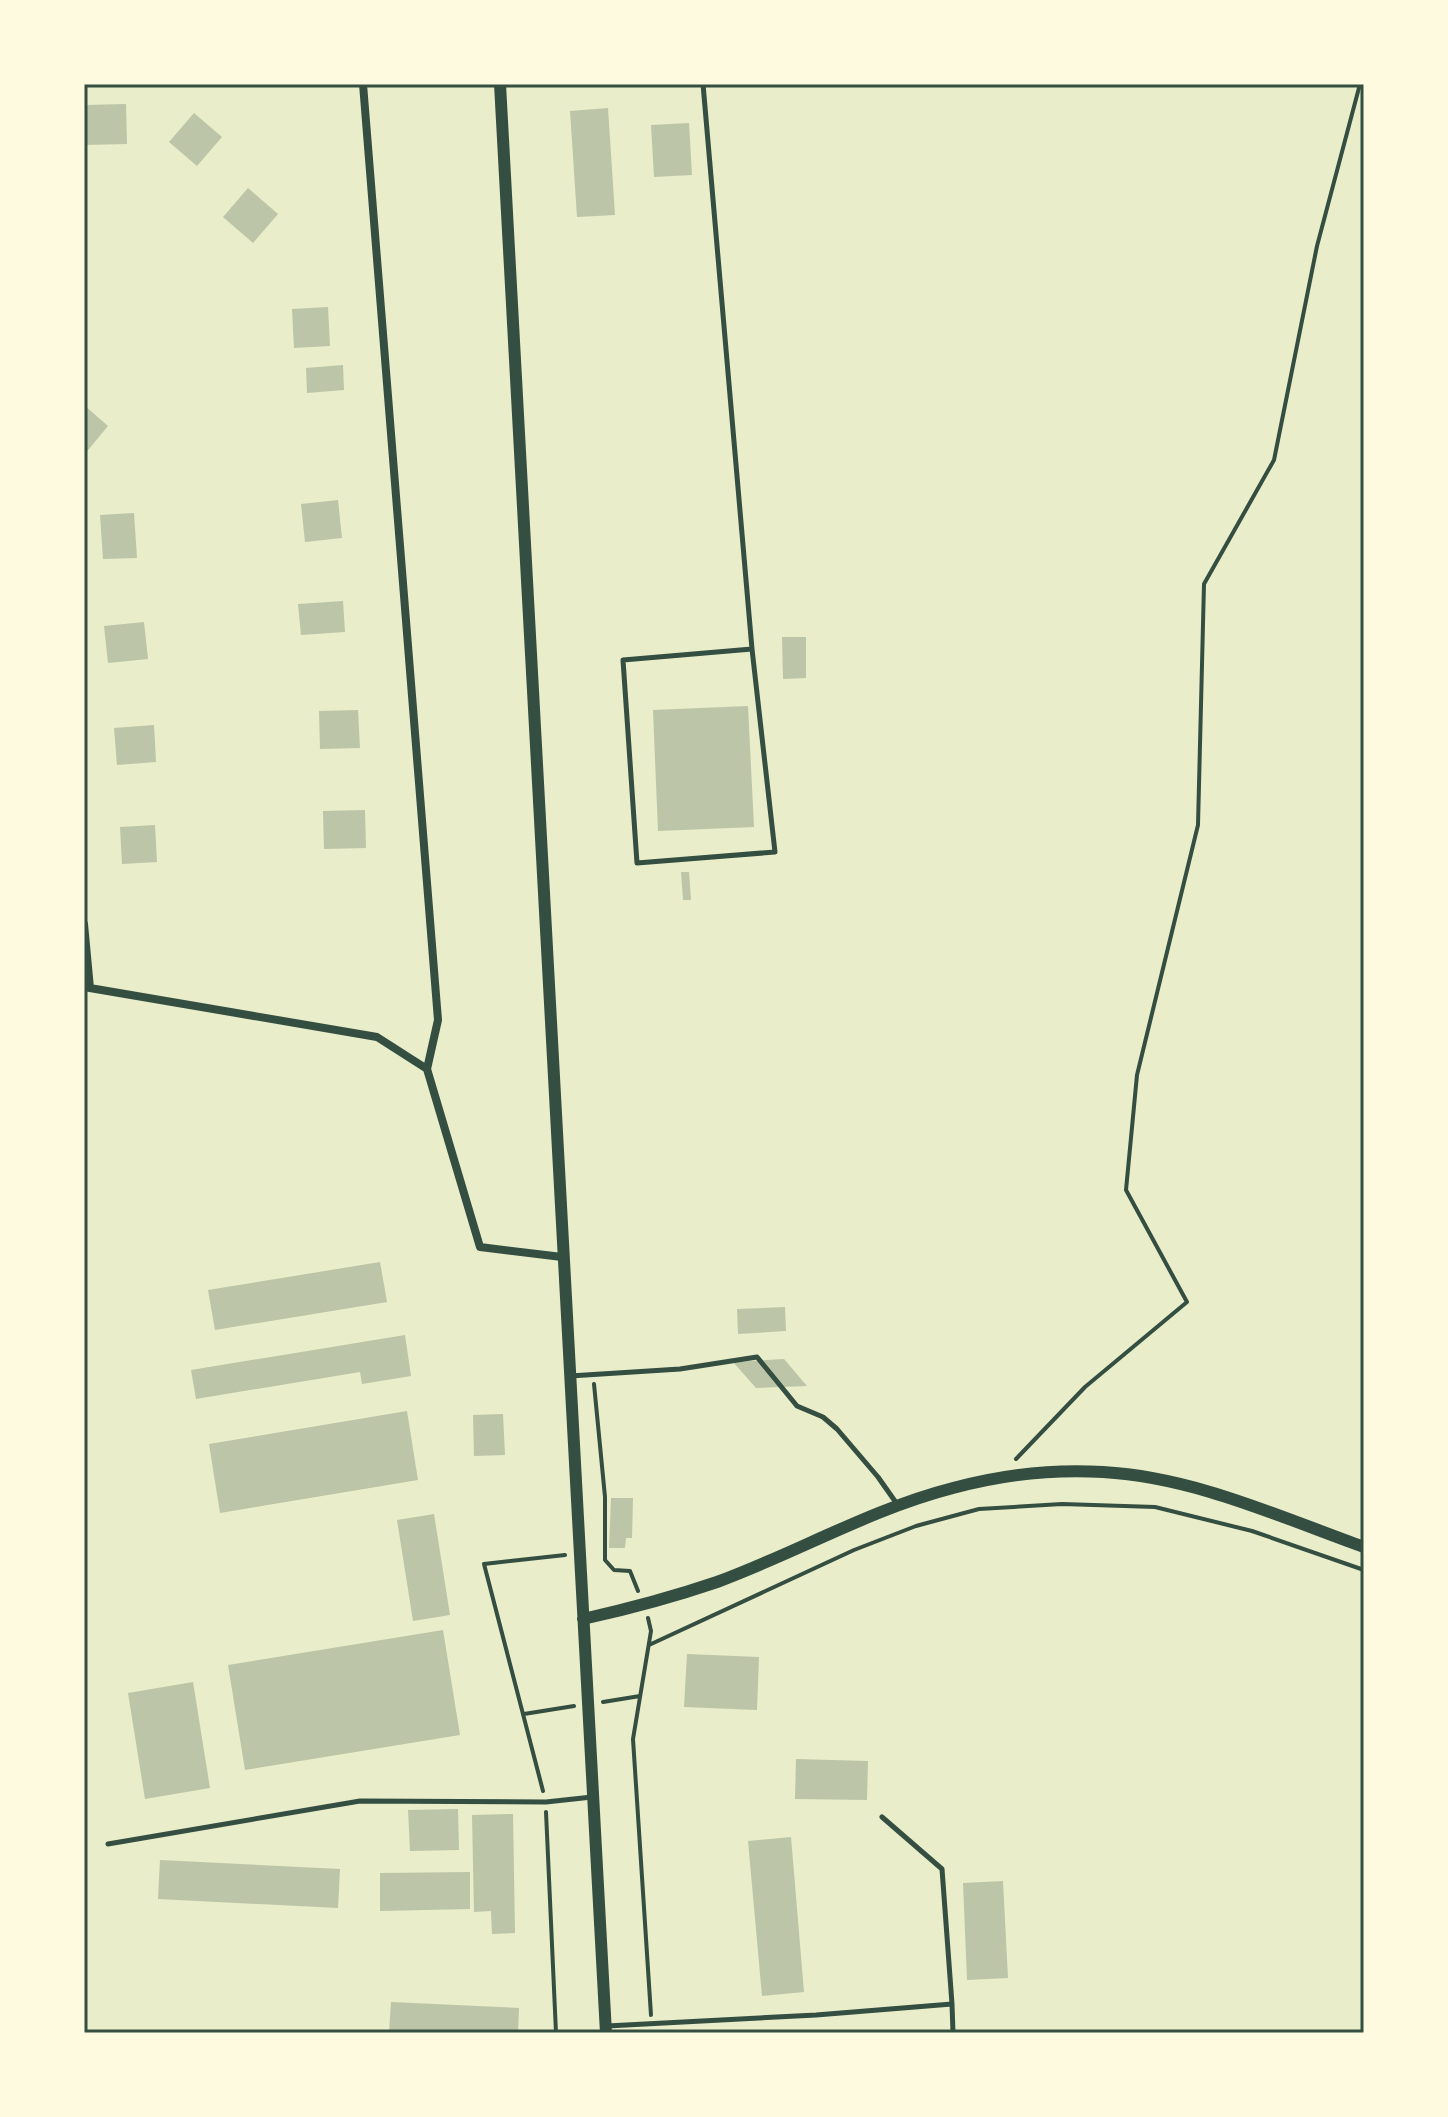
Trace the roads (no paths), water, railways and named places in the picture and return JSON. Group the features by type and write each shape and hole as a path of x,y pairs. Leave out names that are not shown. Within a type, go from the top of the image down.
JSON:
{"street":[{"path":"363,84 438,1020 427,1069 480,1247 562,1257"},
{"path":"500,84 606,2030"},
{"path":"84,924 87,987 377,1037 427,1069"},
{"path":"583,1619 644,1605 718,1581 899,1506 951,1488 999,1477 1103,1472 1165,1480 1233,1500 1364,1547"}],"lane":[{"path":"703,84 752,649 775,852 637,863 623,660 752,649"},
{"path":"569,1376 680,1369 757,1357 797,1406 823,1417 837,1429 899,1506"},
{"path":"108,1844 360,1801 546,1802 593,1797"},
{"path":"882,1817 942,1869 953,2033"},
{"path":"606,2030 652,2024 952,2004"}]}
